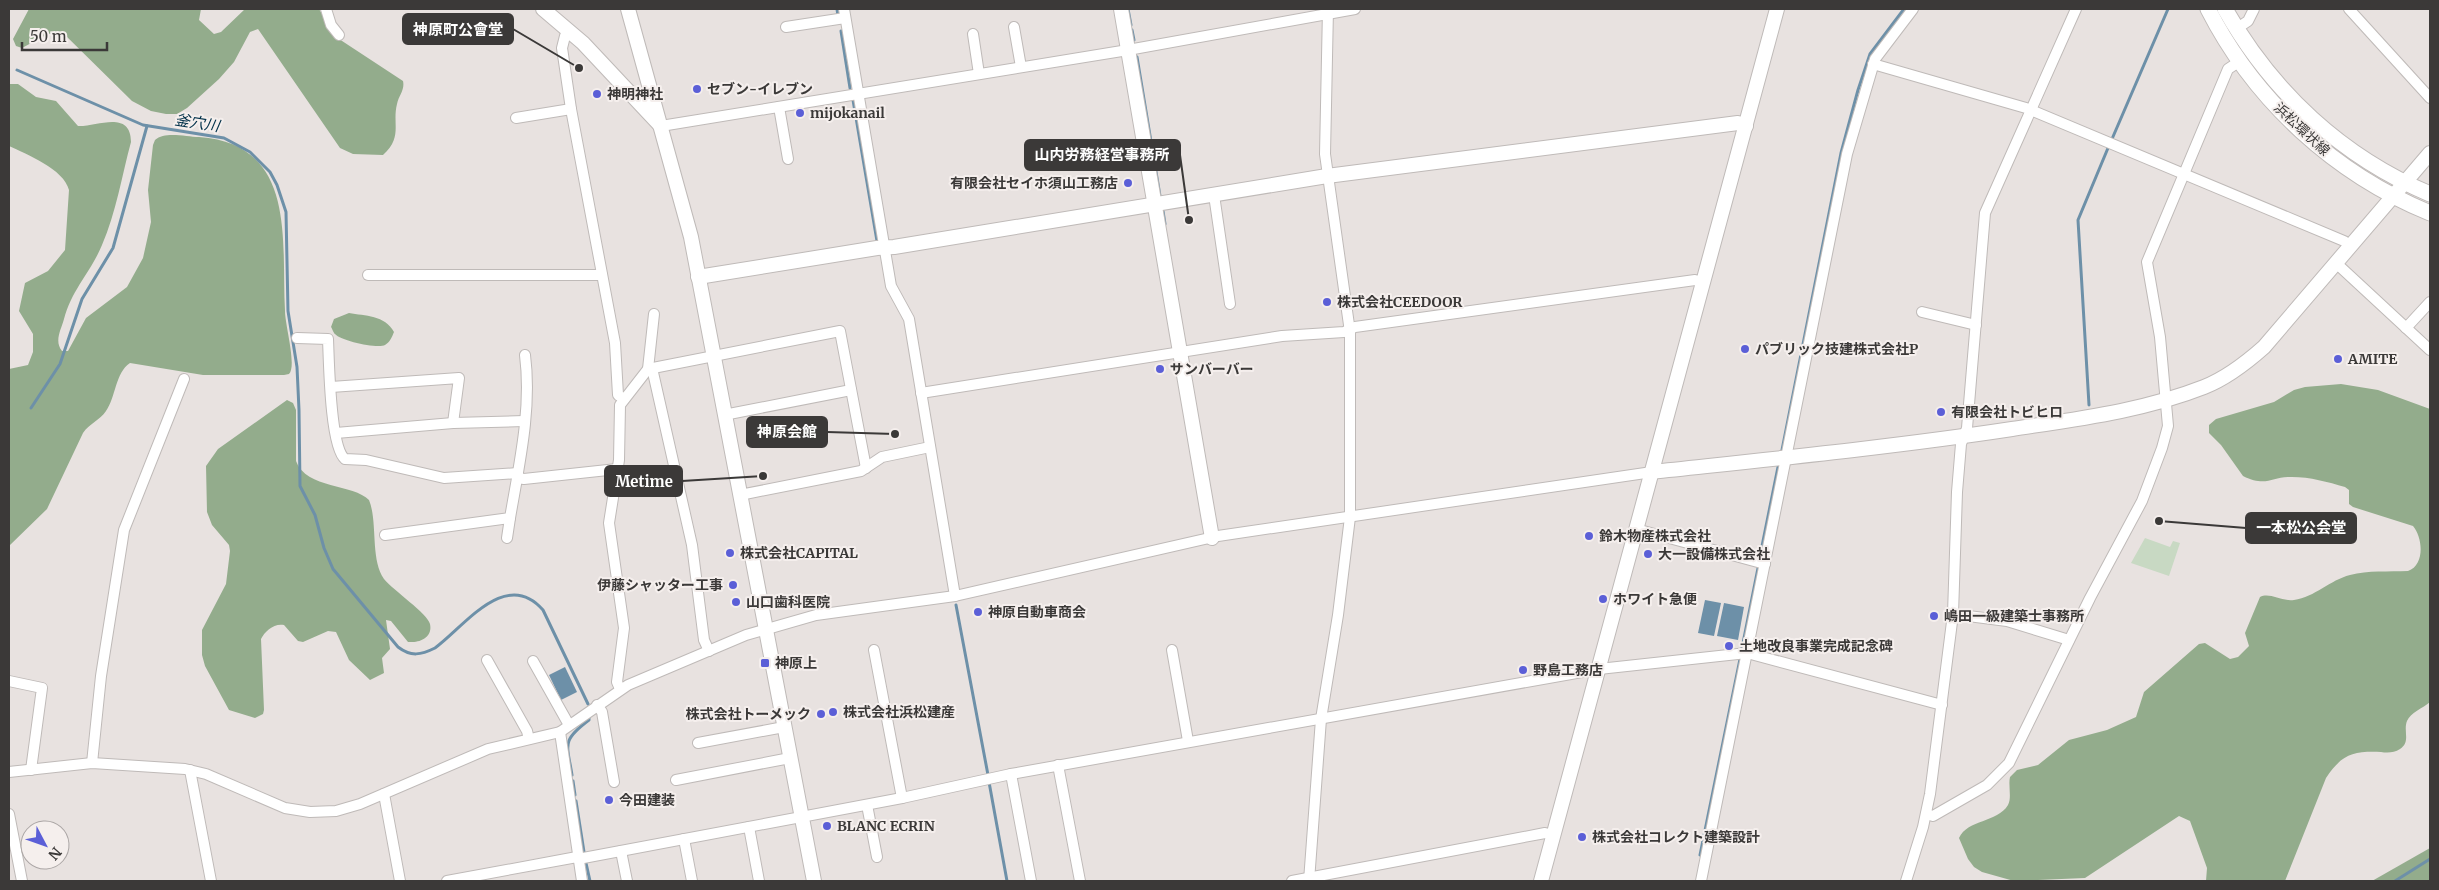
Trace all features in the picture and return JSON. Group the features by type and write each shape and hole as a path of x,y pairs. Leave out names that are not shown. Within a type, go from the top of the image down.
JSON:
{"main road":[{"name":"浜松環状線","path":"2208,9 2240,61 2269,98 2307,136 2349,169 2394,196 2430,213"},
{"name":"浜松環状線","path":"2225,9 2236,29 2264,69 2307,116 2348,148 2405,182 2430,194"}],"street":[{"path":"326,9 331,25 339,35"},
{"path":"543,9 570,30 661,126"},
{"path":"628,9 688,226 814,881"},
{"path":"1122,9 1212,538"},
{"path":"661,126 1128,50 1328,11 1355,9"},
{"path":"1541,881 1777,9"},
{"path":"1701,881 1847,154 1873,64 1913,9"},
{"path":"1906,881 1926,814 1953,614 1957,492 1976,325 1987,204 2032,110 2076,9"},
{"path":"2236,29 2248,21 2254,9"},
{"path":"2349,9 2430,98"},
{"path":"1309,879 1322,719 1338,615 1350,517 1349,330 1325,154 1328,11"},
{"path":"786,27 845,13 891,286 909,319 955,596"},
{"path":"1014,27 1021,67"},
{"path":"570,30 564,36 562,48 571,108 615,343 618,395 624,399"},
{"path":"973,34 979,74"},
{"path":"1926,814 1933,816 1987,785 2009,763 2090,598 2142,501 2166,437 2168,426 2160,337 2148,262 2228,69 2240,61"},
{"path":"1873,64 2032,110 2344,240 2350,246"},
{"path":"780,107 788,159"},
{"path":"516,118 571,108"},
{"path":"698,277 1327,176 1738,123 1746,126"},
{"path":"9,772 92,763 190,770 206,774 272,804 297,811 336,811 384,794 476,754 560,732 620,689 765,629 822,613 955,596 1212,538 1652,472 1964,436 2096,416 2167,399 2212,383 2250,359 2276,334 2430,153"},
{"path":"1214,195 1230,304"},
{"path":"2336,263 2430,350"},
{"path":"368,275 602,275"},
{"path":"922,394 1282,336 1344,332 1355,327 1695,280 1703,282"},
{"path":"2406,328 2430,302"},
{"path":"1922,312 1976,325"},
{"path":"654,314 650,368 692,545 704,640 709,651"},
{"path":"620,689 617,682 624,628 609,523 617,469 620,405 650,368 840,331 866,468"},
{"path":"297,338 328,339 336,433 340,453 349,460 366,460 444,478 517,476 524,479 617,469"},
{"path":"507,538 524,421 528,380 525,355"},
{"path":"331,387 459,378 453,424"},
{"path":"92,763 101,676 124,530 184,379"},
{"path":"724,415 851,390"},
{"path":"336,433 453,424 524,421"},
{"path":"740,495 861,471 882,457 930,447"},
{"path":"385,535 510,518"},
{"path":"1636,529 1765,564"},
{"path":"1953,614 2007,621 2069,640"},
{"path":"874,650 902,798"},
{"path":"1172,650 1188,741"},
{"path":"447,881 490,877 577,858 802,818 1058,765 1598,669 1747,653 1942,705"},
{"path":"487,660 527,731 529,739"},
{"path":"533,660 569,725"},
{"path":"9,681 42,688 31,770"},
{"path":"596,705 602,712 614,782"},
{"path":"698,743 784,727"},
{"path":"560,732 577,858 582,881"},
{"path":"676,780 790,758"},
{"path":"1058,765 1080,881"},
{"path":"190,770 211,881"},
{"path":"1011,774 1031,881"},
{"path":"384,794 400,881"},
{"path":"867,805 877,857"},
{"path":"9,814 22,881"},
{"path":"749,827 759,881"},
{"path":"1292,881 1545,833 1554,835"},
{"path":"684,839 692,881"},
{"path":"621,851 627,881"}],"green space":[{"path":"29,9 201,9 199,20 214,34 221,32 245,9 319,9 336,37 403,81 396,111 396,130 393,142 383,155 353,154 340,148 258,29 250,32 234,62 219,79 187,108 177,114 166,114 151,111 132,101 63,33 48,34 22,48 16,46 13,39"},
{"path":"9,84 18,84 36,97 56,101 78,126 111,122 119,123 125,126 129,132 131,142 107,233 98,255 67,308 58,339 62,351 68,351 86,318 127,287 143,258 151,222 148,190 153,145 159,137 176,135 199,137 231,144 254,157 269,177 278,201 282,227 285,311 292,363 289,374 284,375 203,375 130,363 125,367 118,379 106,411 83,433 47,509 9,546 9,369 28,365 33,352 33,334 19,311 25,283 48,271 65,250 69,190 66,182 60,175 44,163 9,146"},
{"path":"349,313 374,317 385,322 394,332 391,339 385,345 375,346 352,342 339,337 331,327 334,319"},
{"path":"2341,384 2378,390 2430,409 2430,702 2414,713 2407,721 2406,740 2403,746 2398,750 2390,752 2356,753 2337,764 2326,778 2285,881 2206,881 2207,868 2190,821 2179,816 2085,878 2014,881 1982,872 1974,867 1968,859 1959,838 1969,827 2003,811 2009,802 2010,777 2017,770 2038,765 2069,740 2107,730 2136,717 2144,692 2199,644 2205,643 2230,659 2238,657 2249,646 2245,633 2260,597 2268,596 2294,600 2309,596 2343,577 2357,573 2408,571 2414,568 2421,551 2419,537 2413,526 2353,507 2349,504 2349,490 2345,487 2299,477 2258,481 2243,476 2221,445 2209,433 2209,425 2216,419 2274,402 2294,390 2305,387"},
{"path":"287,400 293,403 296,410 296,461 301,470 310,477 353,491 369,500 372,509 375,551 380,571 388,584 423,614 430,624 430,629 424,639 408,642 391,621 386,620 390,649 382,658 384,673 370,680 349,660 336,632 328,631 303,642 298,641 284,625 273,626 261,639 264,710 263,714 255,718 229,710 205,666 202,655 202,630 226,584 230,551 229,545 212,525 207,512 206,466 218,449"},
{"path":"2145,538 2170,547 2173,541 2180,543 2169,576 2131,563"},
{"path":"2430,848 2430,881 2372,881"}],"water":[{"path":"1705,600 1721,603 1714,636 1698,633"},
{"path":"1724,603 1744,607 1738,640 1717,636"},
{"path":"565,667 577,692 561,700 549,675"}],"waterway":[{"path":"837,9 838,16"},
{"path":"1128,9 1131,25"},
{"path":"1782,450 1841,153 1858,90 1870,54 1904,9"},
{"path":"2112,139 2168,9"},
{"path":"1132,30 1134,40"},
{"path":"841,31 850,88"},
{"path":"1137,57 1160,196"},
{"name":"釜穴川","path":"17,70 143,125 224,138 250,152 270,172 277,185 286,212 288,311 297,367 300,486 315,515 324,548 333,569 398,647 412,654 435,648 472,615 500,598 515,595 529,598 543,610 588,704"},
{"path":"853,100 877,241"},
{"path":"31,408 60,364 82,299 113,248 147,126"},
{"path":"2089,405 2078,220 2108,148"},
{"path":"1163,211 1165,224"},
{"path":"1760,556 1778,467"},
{"path":"1742,648 1758,568"},
{"path":"956,605 988,775"},
{"path":"1700,855 1740,659"},
{"path":"572,775 568,744 574,733 589,720 589,716"},
{"path":"573,781 575,795"},
{"path":"989,782 1007,881"},
{"path":"576,801 584,852"},
{"path":"2395,881 2430,859"},
{"path":"586,863 590,881"}],"place":[{"name":"神原町公會堂","path":"579,68"},
{"name":"セブン-イレブン","path":"697,89"},
{"name":"神明神社","path":"597,94"},
{"name":"mijokanail","path":"800,113"},
{"name":"有限会社セイホ須山工務店","path":"1128,183"},
{"name":"山内労務経営事務所","path":"1189,220"},
{"name":"株式会社CEEDOOR","path":"1327,302"},
{"name":"パブリック技建株式会社P","path":"1745,349"},
{"name":"AMITE","path":"2338,359"},
{"name":"サンバーバー","path":"1160,369"},
{"name":"有限会社トビヒロ","path":"1941,412"},
{"name":"神原会館","path":"895,434"},
{"name":"Metime","path":"763,476"},
{"name":"一本松公会堂","path":"2159,521"},
{"name":"鈴木物産株式会社","path":"1589,536"},
{"name":"株式会社CAPITAL","path":"730,553"},
{"name":"大一設備株式会社","path":"1648,554"},
{"name":"伊藤シャッター工事","path":"733,585"},
{"name":"ホワイト急便","path":"1603,599"},
{"name":"山口歯科医院","path":"736,602"},
{"name":"神原自動車商会","path":"978,612"},
{"name":"嶋田一級建築士事務所","path":"1934,616"},
{"name":"土地改良事業完成記念碑","path":"1729,646"},
{"name":"神原上","path":"765,663"},
{"name":"野島工務店","path":"1523,670"},
{"name":"株式会社浜松建産","path":"833,712"},
{"name":"株式会社トーメック","path":"821,714"},
{"name":"今田建装","path":"609,800"},
{"name":"BLANC ECRIN","path":"827,826"},
{"name":"株式会社コレクト建築設計","path":"1582,837"}]}
